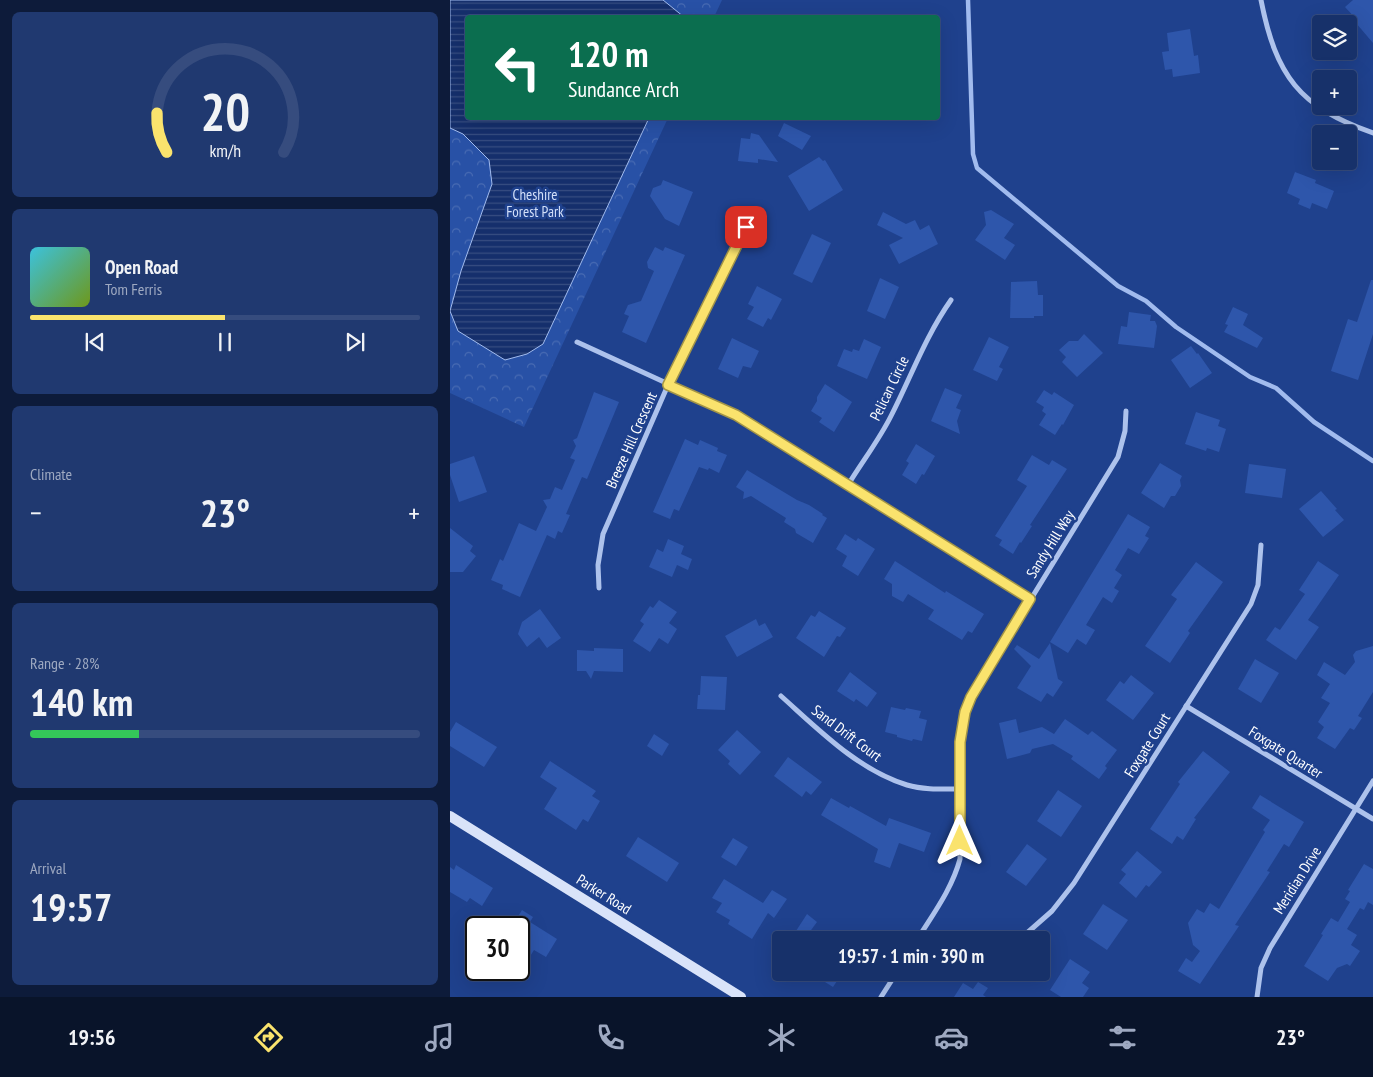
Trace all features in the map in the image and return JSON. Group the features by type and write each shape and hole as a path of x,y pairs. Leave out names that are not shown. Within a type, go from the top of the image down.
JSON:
{"street":[{"path":"1261,0 1267,31 1275,54 1295,86 1322,110 1337,119 1373,133"},
{"name":"Breeze Hill Crescent","path":"599,588 598,565 603,534 668,385 746,227"},
{"name":"Pelican Circle","path":"848,485 891,417 925,342 951,300"},
{"path":"576,342 736,415 1030,599"},
{"name":"Sandy Hill Way","path":"923,931 947,892 956,874 960,859 960,742 965,712 971,697 1118,457 1125,431 1126,411"},
{"name":"Foxgate Court","path":"1029,931 1052,911 1074,883 1251,604 1258,585 1261,545"},
{"name":"Sand Drift Court","path":"781,696 830,739 884,776 916,787 961,789"},
{"name":"Foxgate Quarter","path":"1186,706 1373,820"},
{"name":"Meridian Drive","path":"1257,997 1262,968 1270,948 1373,781"},
{"name":"Parker Road","path":"450,816 742,997"},
{"path":"882,997 892,981"}],"green space":[{"name":"Cheshire Forest Park","path":"450,0 722,0 715,15 465,15 465,120 667,120 524,427 450,393"}],"shaded area":[{"name":"Cheshire Forest Park","path":"450,0 663,0 682,15 465,15 465,120 648,120 543,344 527,354 505,360 458,331 450,311 461,271 492,184 489,160 463,134 450,128"}],"building":[{"path":"1353,0 1373,0 1373,43 1357,24 1357,15 1352,15 1345,7"},
{"path":"1190,29 1194,56 1198,55 1200,73 1173,77 1172,69 1165,70 1162,52 1169,51 1167,33"},
{"path":"784,123 811,136 802,150 778,136"},
{"path":"751,133 759,135 778,162 758,159 758,163 738,161 741,138 750,139"},
{"path":"819,157 823,161 825,160 843,190 809,211 788,176"},
{"path":"1295,172 1316,180 1315,183 1334,191 1327,209 1312,203 1310,209 1298,204 1300,199 1287,193"},
{"path":"663,180 693,192 679,226 665,219 650,196 653,188 661,185"},
{"path":"991,210 1014,224 1004,238 1015,245 1005,260 975,240 986,225 984,212"},
{"path":"883,212 906,224 915,220 920,230 929,225 938,244 899,264 889,245 903,238 877,225"},
{"path":"812,234 831,243 812,283 793,274"},
{"path":"655,247 663,251 665,247 685,255 646,343 622,332 629,316 624,314 628,305 641,301 654,271 648,268 647,262"},
{"path":"880,278 899,287 885,319 867,311"},
{"path":"1371,280 1373,280 1373,334 1358,380 1331,371 1348,319 1357,322"},
{"path":"1037,281 1038,295 1043,295 1043,316 1010,318 1011,282"},
{"path":"757,286 782,299 771,320 768,318 763,327 747,319 754,307 748,304"},
{"path":"1233,307 1248,314 1243,325 1263,338 1257,348 1224,332 1228,325 1225,324"},
{"path":"1129,312 1151,315 1150,321 1155,321 1157,326 1154,348 1118,344 1121,326 1127,327"},
{"path":"1084,334 1103,353 1077,377 1062,362 1066,357 1059,350 1069,341 1078,341"},
{"path":"989,337 1009,347 999,367 1003,369 997,381 973,370"},
{"path":"732,338 759,351 751,368 743,366 738,378 718,369"},
{"path":"864,339 881,347 867,379 837,366 844,349 852,352 853,349 859,351"},
{"path":"1191,346 1212,373 1190,388 1171,360"},
{"path":"825,384 852,402 834,432 819,422 822,418 811,411"},
{"path":"945,388 962,395 956,408 961,410 957,421 960,434 931,421"},
{"path":"1044,390 1052,395 1054,392 1074,405 1055,435 1039,425 1046,414 1042,411 1044,407 1036,402"},
{"path":"594,392 619,402 587,479 582,477 566,514 570,515 562,533 558,531 555,539 547,535 520,597 502,589 503,585 491,580 500,559 503,561 519,523 536,531 547,507 543,500 550,499 555,487 562,490 575,460 570,458 576,446 573,440 577,438"},
{"path":"1196,412 1220,420 1218,426 1226,429 1219,452 1207,448 1206,451 1185,444"},
{"path":"685,439 698,445 700,440 718,448 717,451 727,455 719,473 709,468 708,470 699,467 679,511 674,509 670,519 653,512"},
{"path":"916,444 935,456 924,475 922,474 916,484 902,475 909,463 906,461"},
{"path":"1032,455 1049,465 1052,460 1067,469 1013,554 999,545 1002,540 995,536 1027,486 1017,480"},
{"path":"474,456 487,492 459,502 450,475 450,464"},
{"path":"1160,463 1182,476 1180,480 1181,486 1175,496 1171,496 1164,508 1141,493"},
{"path":"1249,464 1286,469 1282,498 1245,493"},
{"path":"747,470 797,500 809,505 827,518 813,543 796,533 795,529 784,522 786,518 751,496 743,499 744,492 736,487"},
{"path":"1321,491 1344,520 1323,537 1299,509"},
{"path":"1128,514 1150,527 1145,536 1149,538 1139,554 1128,548 1115,570 1122,575 1114,588 1119,591 1112,603 1103,597 1086,625 1095,630 1086,645 1077,639 1068,653 1050,642"},
{"path":"450,528 473,546 470,551 476,556 463,572 450,572"},
{"path":"845,534 856,541 858,538 875,549 858,576 842,566 847,556 836,549"},
{"path":"668,539 684,546 681,554 692,559 688,570 677,565 672,577 649,567 657,549 663,552"},
{"path":"895,561 945,593 946,591 984,614 972,633 968,631 962,640 928,619 934,610 908,594 903,602 892,596 892,584 884,579"},
{"path":"1318,561 1339,575 1308,620 1319,627 1296,660 1266,640 1275,627 1280,630 1305,594 1299,590"},
{"path":"1196,562 1223,582 1188,631 1190,633 1170,663 1145,646 1177,599 1171,595"},
{"path":"659,600 677,612 669,623 677,629 668,644 659,638 650,652 633,641 644,624 640,621 650,606 653,608"},
{"path":"540,609 561,638 547,648 539,637 527,647 518,634 522,622"},
{"path":"819,611 846,628 840,637 837,636 824,657 796,638 811,615 815,617"},
{"path":"756,619 759,626 765,623 773,637 737,657 725,636"},
{"path":"1050,643 1058,679 1063,682 1053,697 1047,693 1041,702 1017,688 1031,666 1014,649 1017,645 1039,659"},
{"path":"1373,646 1373,692 1358,716 1362,718 1354,730 1350,728 1335,749 1317,738 1324,727 1318,722 1330,703 1321,698 1330,684 1317,675 1324,662 1345,675 1355,662 1353,655 1356,651"},
{"path":"594,648 623,649 623,672 594,671 591,679 586,671 577,671 577,650 594,651"},
{"path":"1255,659 1279,673 1261,703 1238,689"},
{"path":"850,672 877,693 867,707 856,699 854,702 837,691"},
{"path":"1131,675 1154,693 1133,720 1106,700 1120,681 1124,684"},
{"path":"701,676 727,677 725,710 697,709"},
{"path":"891,707 921,711 919,718 927,720 922,741 913,739 912,741 885,732"},
{"path":"1016,719 1019,733 1042,727 1054,734 1065,719 1088,735 1092,731 1117,750 1105,766 1107,768 1099,779 1071,759 1073,756 1053,744 1032,749 1030,753 1007,759 999,723"},
{"path":"456,722 497,747 484,767 450,746 450,732"},
{"path":"737,730 761,752 740,775 728,764 730,761 718,750"},
{"path":"654,734 669,744 662,756 647,746"},
{"path":"1203,751 1230,772 1194,818 1196,819 1183,840 1177,836 1172,844 1150,829 1180,784 1178,782"},
{"path":"788,757 822,782 811,795 806,791 802,797 774,776"},
{"path":"550,761 596,791 592,796 600,801 588,822 583,819 576,830 544,809 557,788 540,777"},
{"path":"1058,790 1082,806 1061,837 1037,821"},
{"path":"1260,795 1304,822 1289,847 1284,844 1267,871 1270,872 1235,925 1239,926 1200,984 1178,971 1186,958 1192,962 1200,951 1193,945 1188,923 1197,909 1204,913 1210,903 1219,909 1265,832 1263,830 1270,820 1252,808"},
{"path":"831,798 886,826 889,818 931,833 924,852 899,843 890,868 874,862 878,849 821,815"},
{"path":"638,837 679,863 667,882 626,856"},
{"path":"733,838 748,847 736,866 721,857"},
{"path":"1027,844 1047,859 1026,886 1006,872"},
{"path":"1137,851 1162,872 1149,887 1146,885 1136,898 1119,883 1126,874 1121,870"},
{"path":"1364,864 1373,869 1373,905 1368,902 1364,910 1360,908 1347,929 1357,935 1351,945 1360,951 1350,966 1347,964 1337,968 1328,981 1304,966 1331,918 1338,922 1350,902 1345,899 1350,891 1348,890"},
{"path":"456,865 493,888 482,906 470,898 467,902 450,892 450,867 454,870"},
{"path":"724,879 763,903 772,890 787,899 774,918 768,913 752,939 728,924 730,920 716,912 722,903 712,898"},
{"path":"1103,904 1128,920 1107,950 1083,934"},
{"path":"522,910 533,917 530,922 530,916 518,916"},
{"path":"807,914 817,922 810,931 796,931"},
{"path":"530,922 557,939 546,957 534,950 530,956"},
{"path":"1070,959 1090,972 1082,983 1089,988 1083,997 1061,997 1050,990"},
{"path":"823,981 837,981 833,987"},
{"path":"978,982 988,988 983,995 986,997 954,997 963,983 973,989"}],"waterway":[{"path":"968,0 973,154 977,168 1118,286 1146,301 1176,327 1250,377 1276,388 1314,422 1373,461"}],"route":[{"path":"746,227 668,385 736,415 1030,599 971,697 965,712 960,742 960,841"}]}
